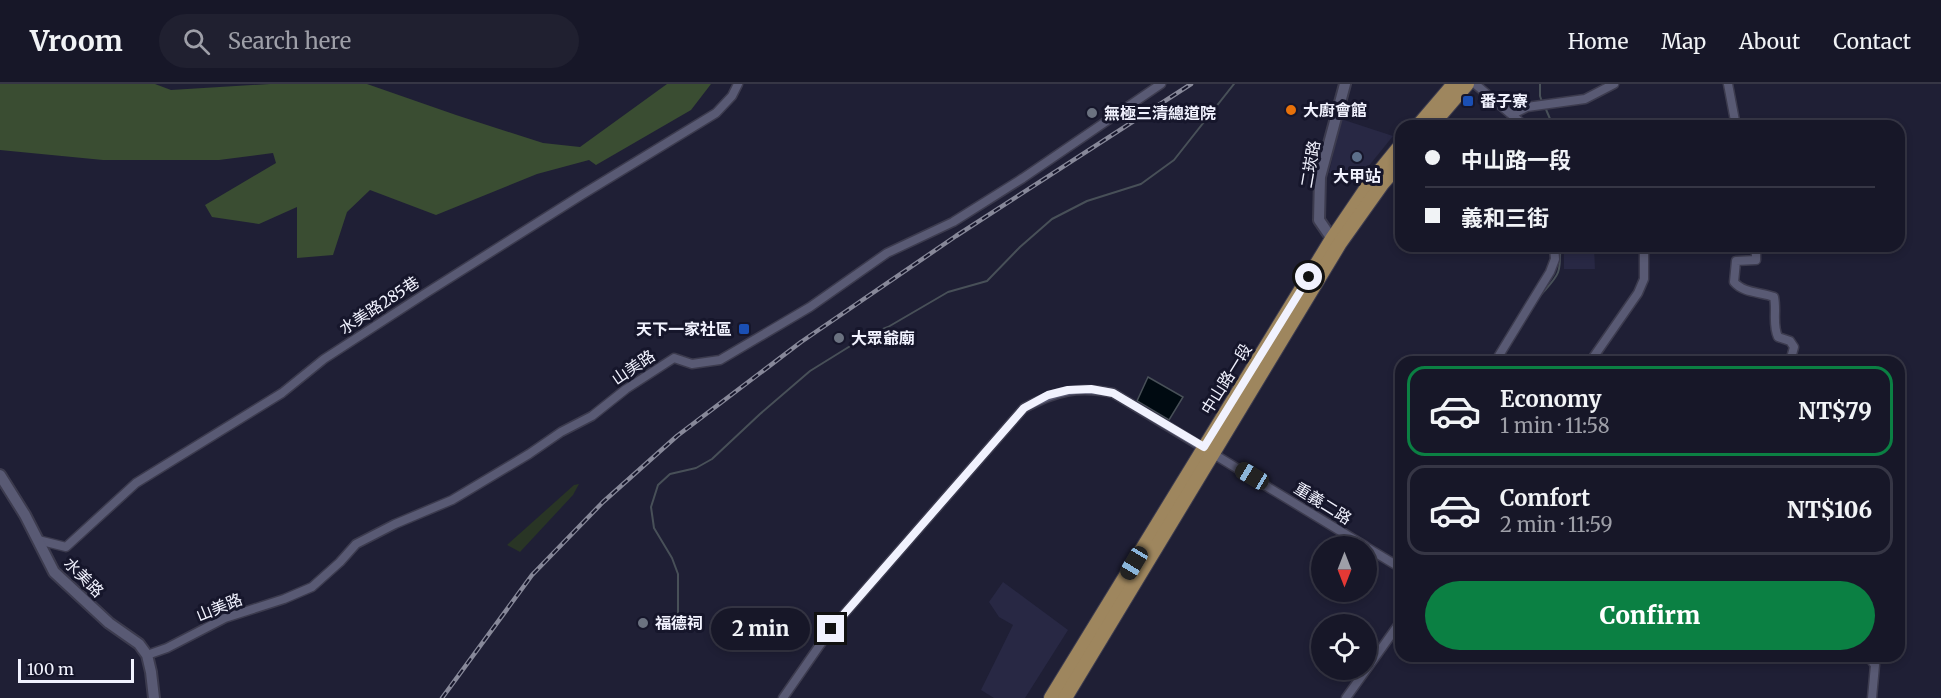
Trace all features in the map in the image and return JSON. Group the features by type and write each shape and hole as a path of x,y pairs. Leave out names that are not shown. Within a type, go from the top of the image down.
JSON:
{"main road":[{"path":"1423,120 1454,84"},
{"path":"1436,120 1467,84"},
{"name":"中山路一段","path":"1065,698 1209,450 1370,183 1395,152"},
{"name":"中山路一段","path":"1336,241 1395,169"},
{"name":"中山路一段","path":"1051,698 1209,450"}],"street":[{"name":"水美路285巷","path":"38,540 66,547 136,483 282,393 324,359 426,293 710,117 732,96 738,84"},
{"name":"山美路","path":"147,655 166,648 225,618 284,599 312,587 356,544 395,524 452,500 561,432 592,416 626,388 674,358 692,364 720,360 810,307 887,253 953,222 1078,142 1161,84"},
{"name":"二崁路","path":"1336,241 1319,220 1320,177 1345,84"},
{"path":"1475,84 1519,120"},
{"path":"1513,114 1527,107 1585,99 1614,84"},
{"path":"1728,84 1735,120"},
{"path":"1499,356 1550,272 1555,259 1554,252"},
{"path":"1594,356 1628,308 1644,279 1644,252"},
{"path":"1756,252 1756,260 1736,261 1734,282 1739,288 1773,297 1776,305 1774,329 1778,337 1790,341 1794,346 1792,356"},
{"name":"重義二路","path":"783,698 831,629 1024,408 1048,395 1068,390 1091,389 1113,393 1348,536"},
{"name":"水美路","path":"0,475 54,572 109,623 139,644 147,655"},
{"name":"重義二路","path":"1377,554 1395,564"},
{"path":"1346,698 1395,629"},
{"path":"147,655 152,672 154,698"},
{"path":"1872,698 1875,665 1873,662"}],"shaded area":[{"path":"1341,119 1393,136 1359,178 1329,173"},
{"path":"1564,252 1594,252 1595,269 1564,269"},
{"path":"1148,377 1183,397 1169,420 1137,401"},
{"path":"1003,582 1068,630 1025,698 994,698 981,690 1013,625 999,617 989,602"}],"green space":[{"path":"0,84 155,84 171,90 270,84 367,84 543,143 580,147 667,84 711,84 691,110 596,165 589,160 537,174 436,215 370,190 347,212 333,255 297,258 297,207 259,224 212,217 205,205 276,163 273,153 219,160 103,160 0,150"},
{"path":"579,484 573,495 520,552 507,545 574,485"}],"waterway":[{"path":"678,614 678,574 672,558 654,528 651,507 658,485 670,474 696,468 712,459 810,371 868,335 888,327 948,292 987,281 1020,247 1052,219 1087,201 1141,184 1174,160 1234,84"},
{"path":"1540,84 1542,102"},
{"path":"1545,107 1550,120"},
{"path":"1538,298 1557,275 1560,252"}],"railway":[{"path":"442,698 532,575 603,502 677,436 801,342 956,236 1191,84"}],"place":[{"name":"番子寮","path":"1468,101"},
{"name":"大廚會館","path":"1291,110"},
{"name":"無極三清總道院","path":"1092,113"},
{"name":"大甲站","path":"1357,157"},
{"name":"天下一家社區","path":"744,329"},
{"name":"大眾爺廟","path":"839,338"},
{"name":"福德祠","path":"643,623"}],"route":[{"path":"831,629 1024,408 1048,395 1068,390 1091,389 1113,393 1204,447 1309,277"}]}
